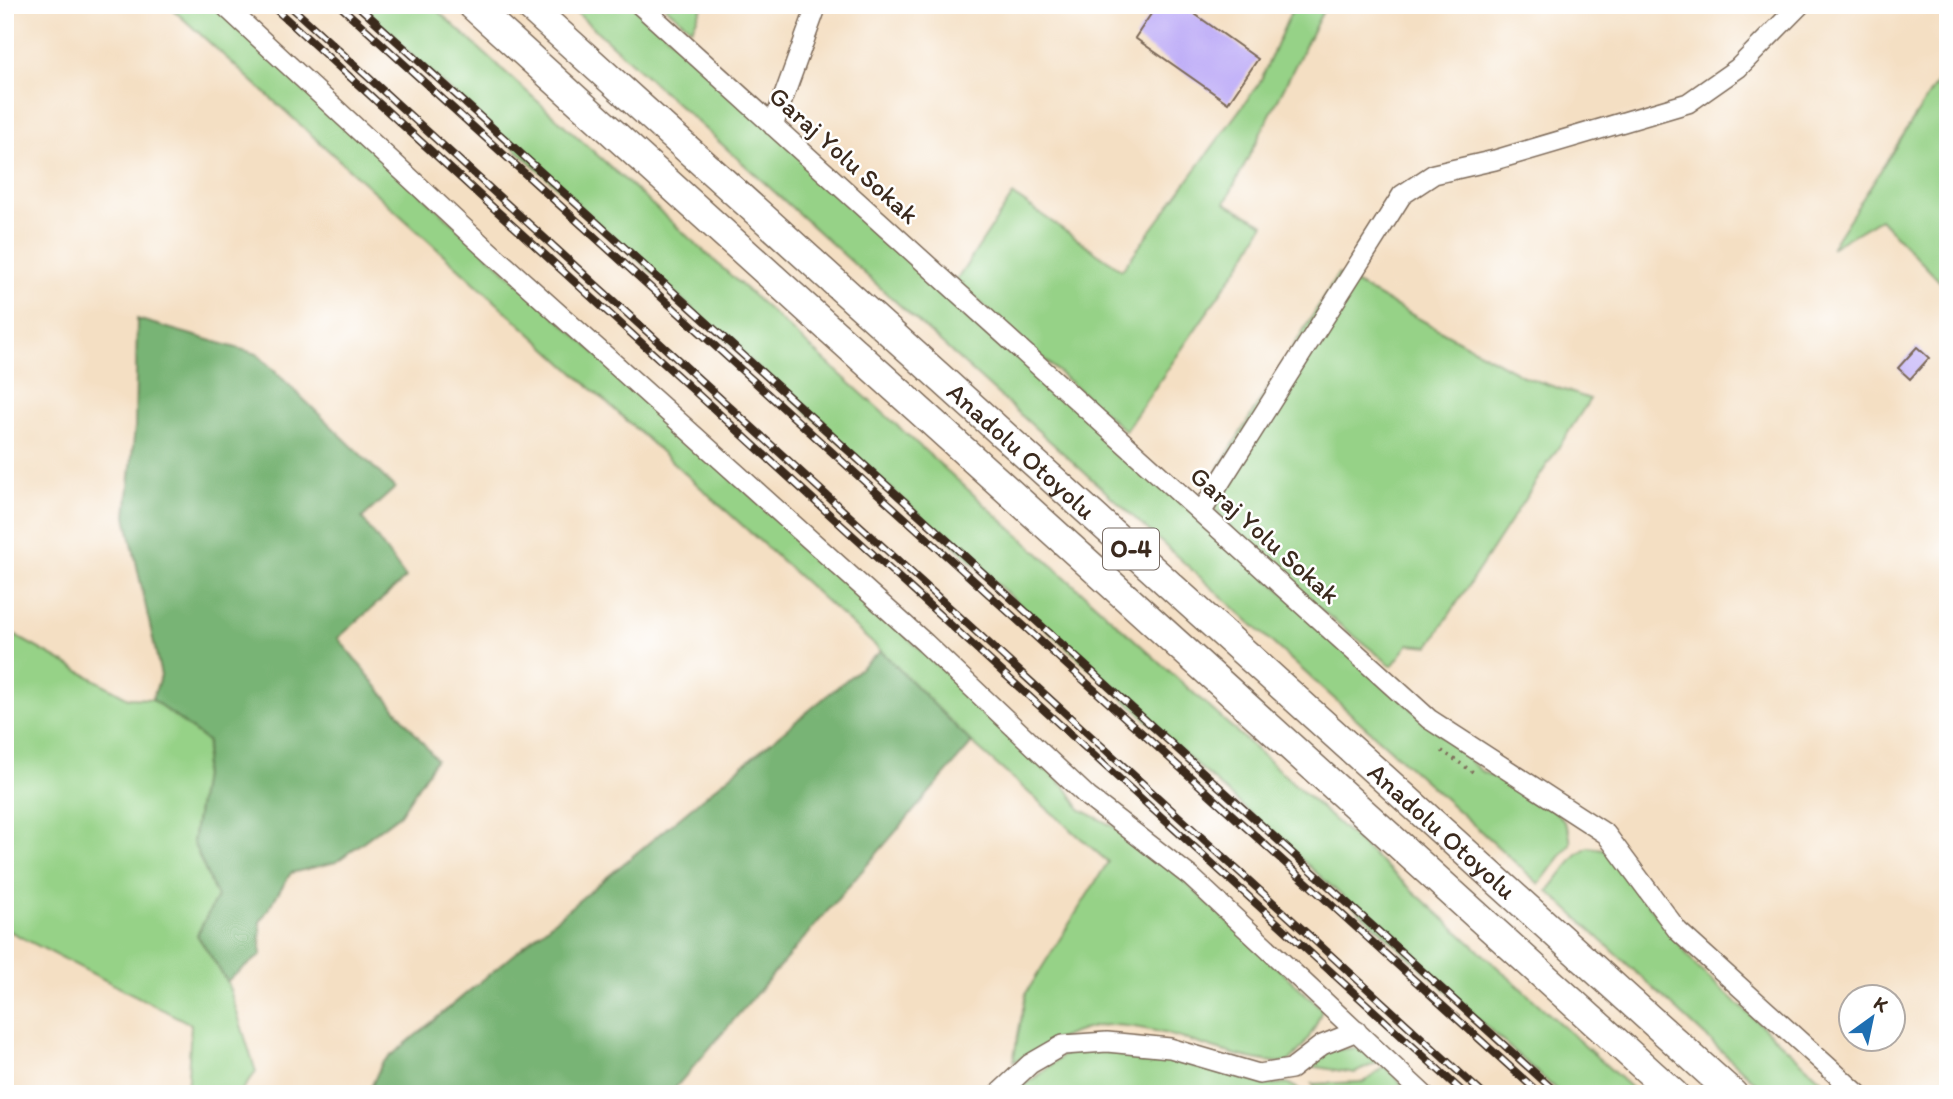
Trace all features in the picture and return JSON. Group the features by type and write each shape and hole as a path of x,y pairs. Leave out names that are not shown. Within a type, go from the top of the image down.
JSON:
{"highway":[{"name":"Anadolu Otoyolu","path":"472,5 1674,1094"},
{"name":"Anadolu Otoyolu","path":"528,5 1733,1094"}],"street":[{"path":"224,5 481,244 925,643 1088,797 1191,877 1423,1094"},
{"name":"Garaj Yolu Sokak","path":"640,5 1429,719 1606,834 1678,931 1858,1094"},
{"path":"773,126 817,5"},
{"path":"1202,511 1402,195 1434,174 1495,160 1688,103 1738,68 1800,5"},
{"path":"998,1094 1030,1064 1063,1045 1107,1042 1170,1048 1259,1074 1291,1069 1322,1045 1357,1031"}],"green space":[{"path":"168,5 214,5 992,715 1069,791 1080,809 1141,841 1322,1009 1316,1025 1299,1051 1287,1063 1265,1061 1135,1027 1101,1025 1075,1032 1013,1062 1026,993 1108,862 972,743 881,651"},
{"path":"356,5 431,5 1638,1094 1561,1094"},
{"path":"568,5 634,5 1481,771 1551,808 1569,831 1570,844 1539,884"},
{"path":"663,5 703,5 692,29"},
{"path":"1294,5 1326,5 1225,203 1264,224 1246,256 1125,431 956,281 1013,195 1122,270 1260,82"},
{"path":"1948,65 1948,290 1880,219 1831,248"},
{"path":"1338,274 1523,376 1590,399 1429,646 1409,644 1392,666 1264,562 1220,516 1204,492"},
{"path":"137,319 257,354 395,488 362,518 406,578 338,638 436,759 400,814 336,862 291,873 260,922 261,955 227,981 197,935 217,897 193,842 208,742 152,699 161,676 126,516 135,427"},
{"path":"5,630 128,698 152,699 208,742 193,842 217,897 197,935 227,981 256,1072 239,1094 187,1094 191,1024 5,929"},
{"path":"881,651 972,743 670,1094 368,1094 382,1063"},
{"path":"1588,847 1603,849 1696,966 1837,1094 1768,1094 1548,891 1577,854"},
{"path":"1103,1048 1157,1056 1270,1085 1287,1083 1308,1094 1014,1094 1066,1053"},
{"path":"1354,1048 1371,1052 1378,1062 1355,1073 1310,1066 1323,1051"},
{"path":"1386,1066 1410,1094 1321,1094 1312,1084 1364,1082"}],"building":[{"path":"1157,5 1182,5 1258,59 1228,103 1135,38"},
{"path":"1917,347 1929,358 1910,379 1898,368"}],"railway":[{"path":"271,5 1465,1094"},
{"path":"289,5 1483,1094"},
{"path":"339,5 1540,1094"},
{"path":"357,5 1558,1094"}]}
